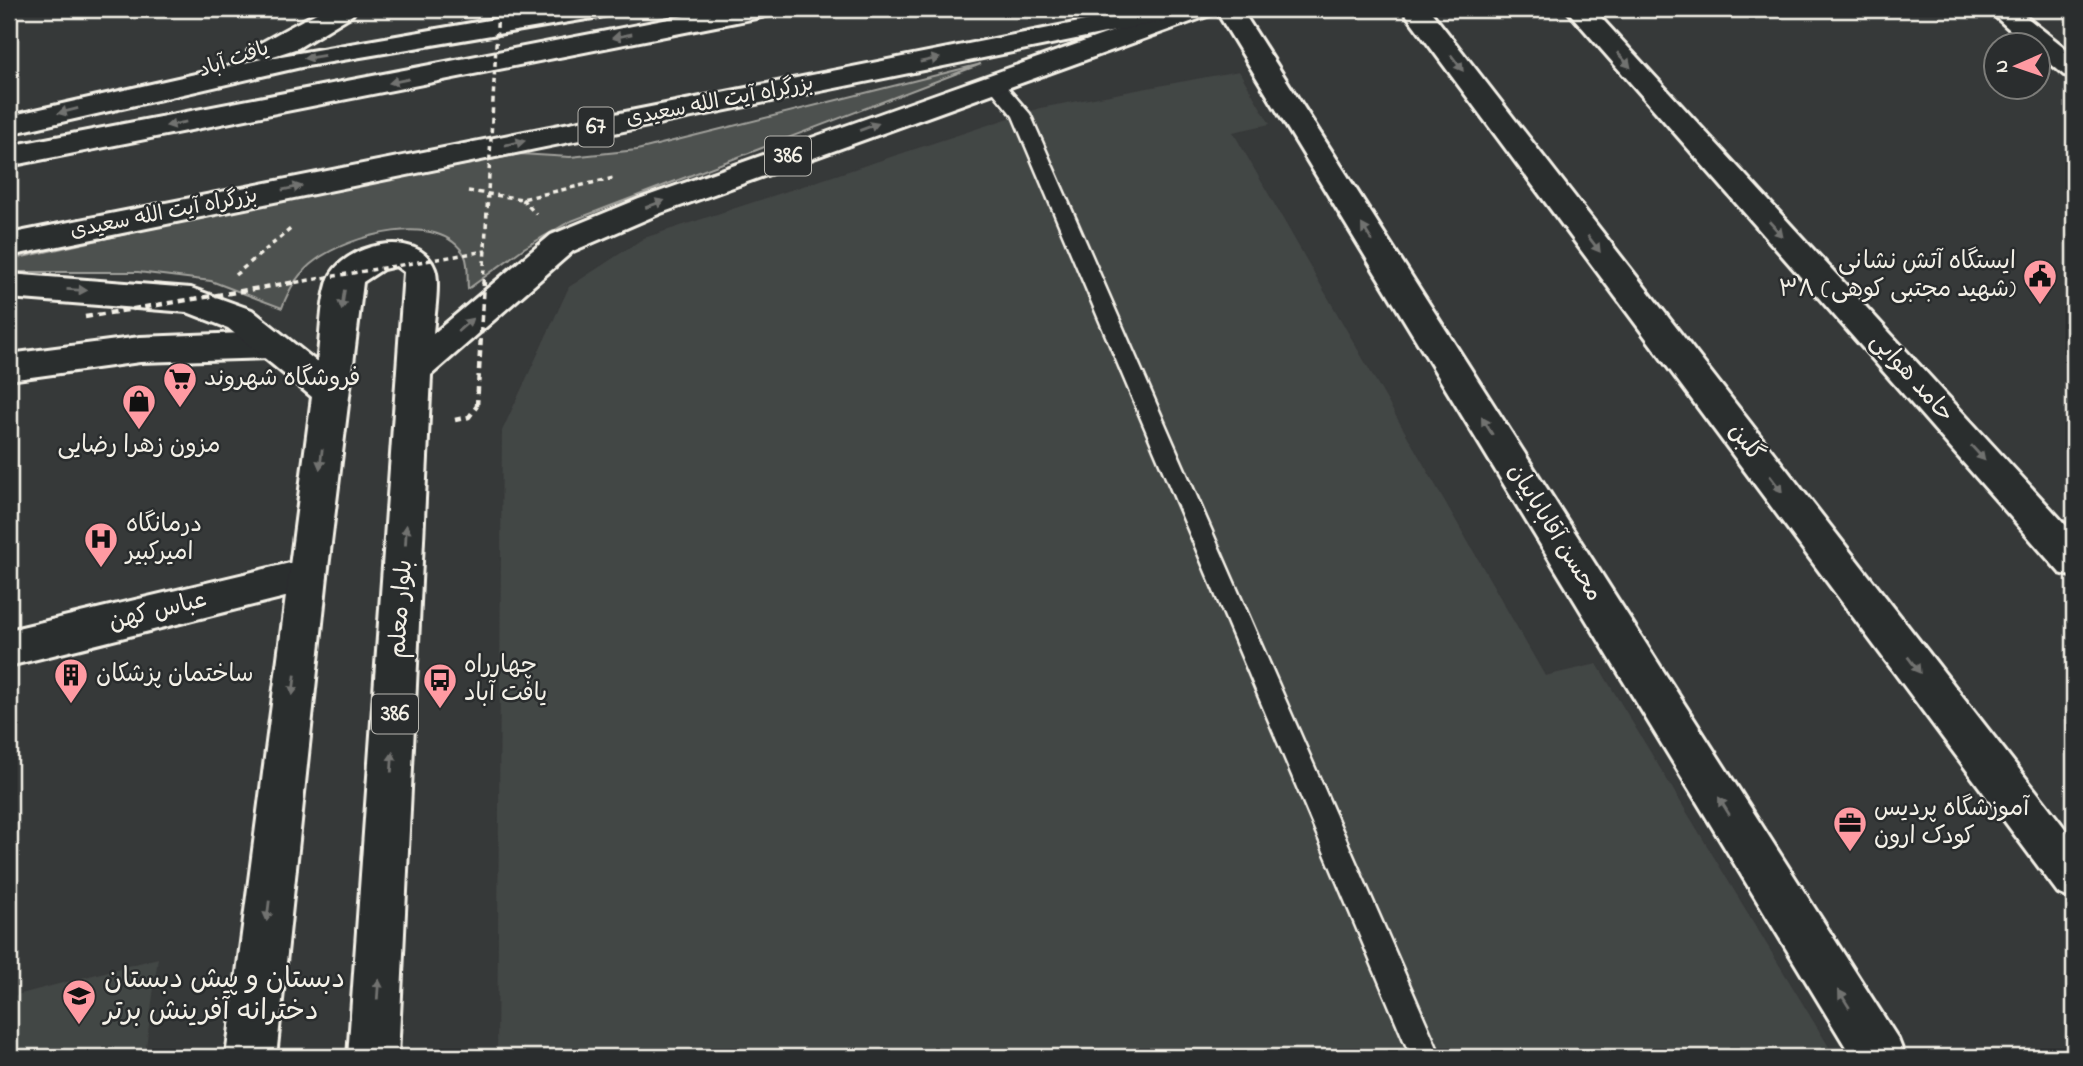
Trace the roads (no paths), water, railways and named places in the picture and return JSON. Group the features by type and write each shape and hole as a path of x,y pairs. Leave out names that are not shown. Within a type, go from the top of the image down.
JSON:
{"main road":[{"name":"یافت آباد","path":"120,98 288,42 343,9"},
{"path":"9,125 301,59 599,9"},
{"path":"9,156 761,9"},
{"name":"بزرگراه آیت الله سعیدی","path":"9,245 1184,9"},
{"name":"386","path":"414,370 562,243 650,206 1201,9"},
{"name":"محسن آقاباباییان","path":"1228,9 1880,1057"},
{"name":"گلبن","path":"1415,9 2074,877"},
{"name":"حامد هوایی","path":"1579,9 2074,561"},
{"path":"2000,9 2063,48 2074,69"},
{"name":"بلوار معلم","path":"329,391 345,281 361,265 373,259 399,256 409,258 420,271 373,1057"},
{"path":"9,286 191,300 240,318 329,391 251,1057"},
{"path":"9,367 87,353 194,344 271,345"},
{"name":"عباس کهن","path":"9,648 307,576"}],"lane":[{"path":"993,82 1021,114 1426,1057"}],"place":[{"name":"ایستگاه آتش نشانی ۳۸ (شهید مجتبی کوهی)","path":"2040,306"},
{"name":"فروشگاه شهروند","path":"180,409"},
{"name":"مزون زهرا رضایی","path":"139,431"},
{"name":"درمانگاه امیرکبیر","path":"101,569"},
{"name":"ساختمان پزشکان","path":"71,705"},
{"name":"چهارراه یافت آباد","path":"440,710"},
{"name":"آموزشگاه پردیس کودک ارون","path":"1850,853"},
{"name":"دبستان و پیش دبستان دخترانه آفرینش برتر","path":"79,1026"}]}
